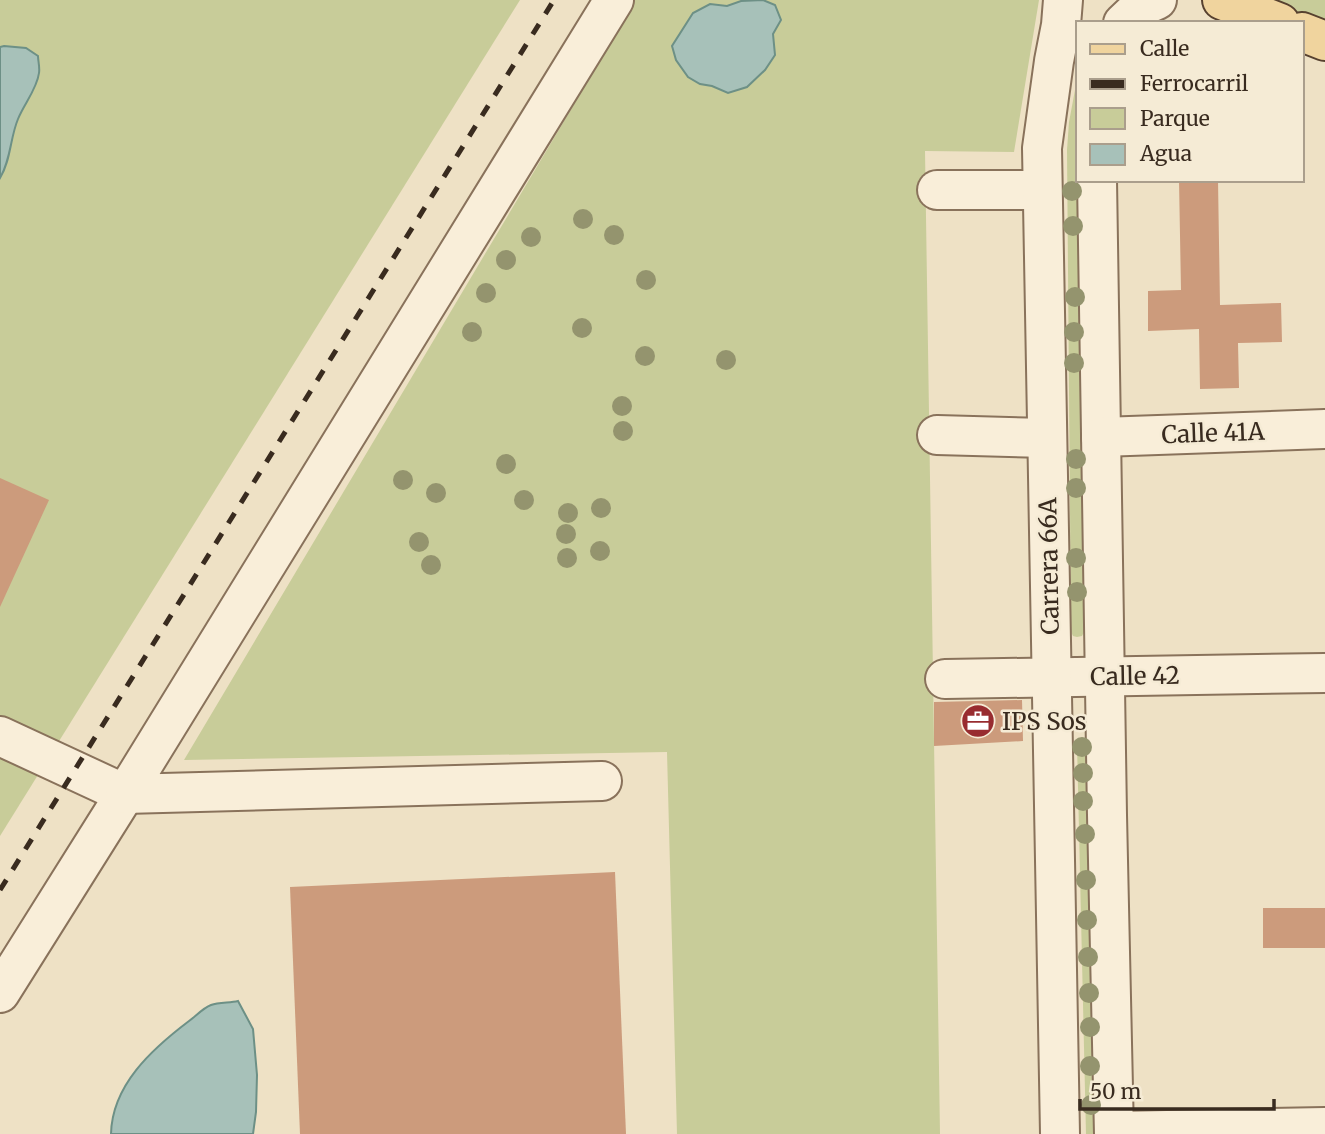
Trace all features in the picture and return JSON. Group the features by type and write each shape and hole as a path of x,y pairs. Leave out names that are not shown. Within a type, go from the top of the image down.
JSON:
{"main road":[{"path":"1222,0 1275,21"},
{"path":"1304,33 1325,41"}],"street":[{"path":"0,993 614,0"},
{"name":"Carrera 66A","path":"1060,1134 1042,148 1063,0"},
{"path":"1125,21 1139,8 1157,0"},
{"path":"1097,182 1114,1133 1325,1127"},
{"path":"937,190 1042,190"},
{"name":"Calle 41A","path":"1101,437 1325,429"},
{"path":"937,435 1047,438"},
{"name":"Calle 42","path":"946,679 1325,673"},
{"path":"0,736 125,794 602,782"}],"green space":[{"path":"0,0 520,0 0,836"},
{"path":"634,0 1039,0 1014,152 925,151 940,1134 677,1134 667,752 184,760"},
{"path":"1257,0 1325,0 1325,27"},
{"path":"1076,85 1084,632 1077,637 1071,632 1067,150"},
{"path":"1083,739 1088,744 1098,1134 1086,1134 1077,744"}],"water":[{"path":"763,0 775,5 781,20 773,34 775,55 765,70 747,87 728,93 688,77 676,60 672,46 693,13 710,4 727,6 741,1"},
{"path":"0,47 26,48 38,56 39,71 36,85 18,119 0,178"},
{"path":"238,1001 253,1029 257,1075 253,1134 111,1134 118,1100 126,1084 148,1056 205,1008"}],"building":[{"path":"1179,182 1218,182 1220,305 1281,303 1282,342 1238,343 1239,388 1200,389 1199,329 1148,331 1148,291 1181,290"},
{"path":"0,478 49,500 0,607"},
{"name":"IPS Sos","path":"1022,700 1023,741 934,746 934,702"},
{"path":"615,872 626,1134 300,1134 290,887"},
{"path":"1263,908 1325,908 1325,948 1263,948"}],"railway":[{"path":"0,890 554,0"}],"place":[{"name":"IPS Sos","path":"978,721"}]}
